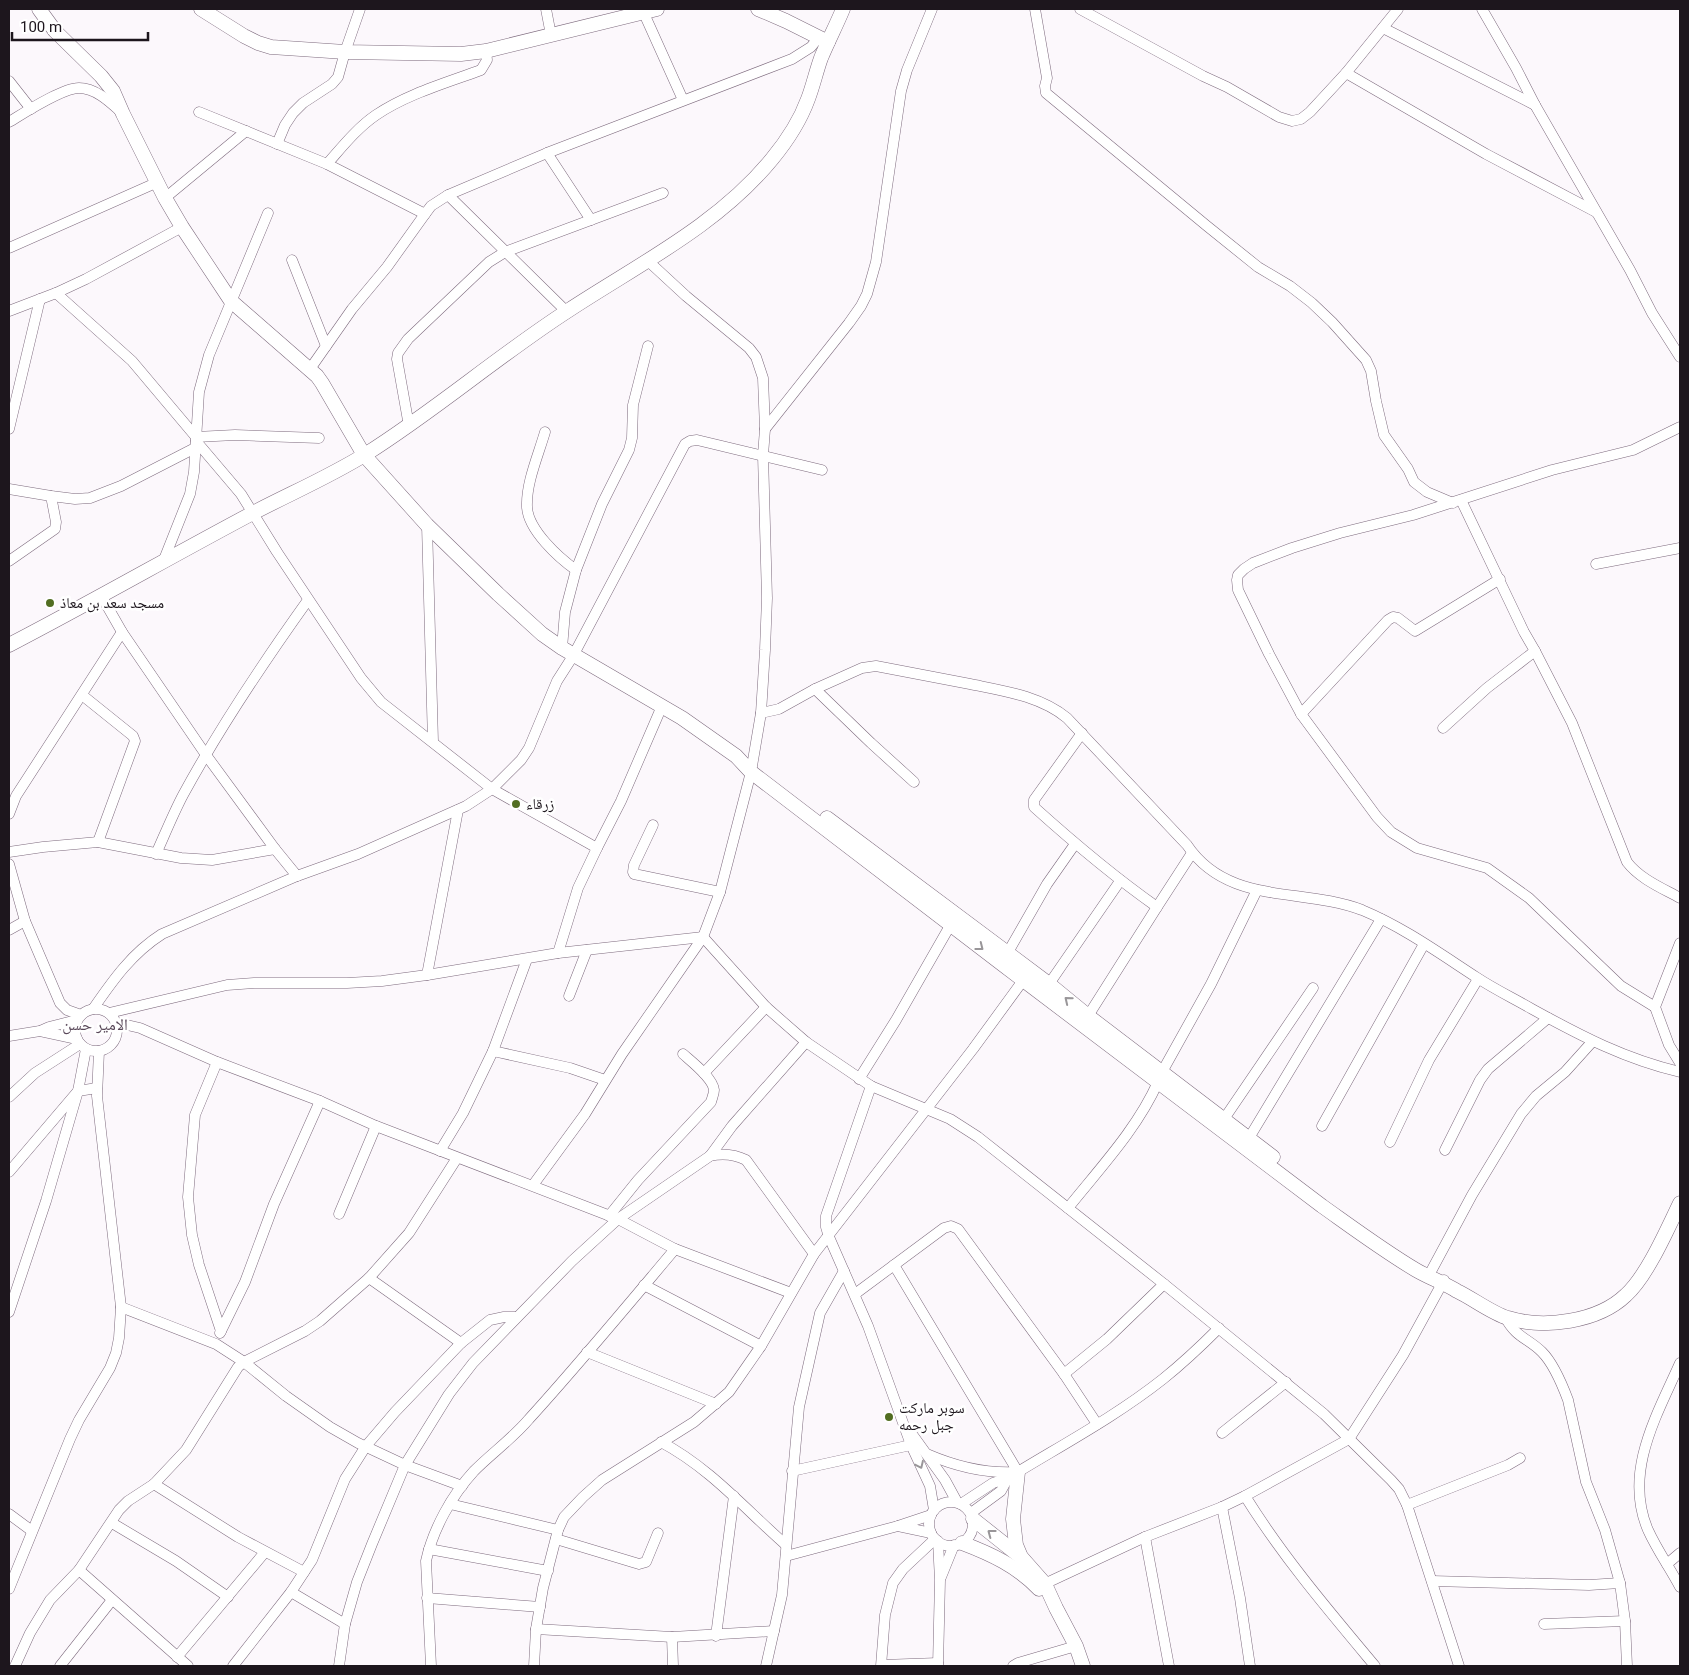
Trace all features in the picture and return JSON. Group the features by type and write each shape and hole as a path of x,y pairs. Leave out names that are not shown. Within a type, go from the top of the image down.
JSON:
{"street":[{"path":"39,9 55,31 114,91 123,114 165,198 231,301 310,369 322,383 364,456 427,525 498,594 542,634 574,656 696,727 1007,954 1027,975 1049,984 1160,1077 1224,1119 1246,1142"},
{"path":"201,9 244,36 271,47 345,52 461,54 486,51 643,10 657,9"},
{"path":"276,144 285,125 302,103 332,84 338,76 360,9"},
{"path":"546,9 551,35"},
{"path":"758,9 823,40"},
{"path":"9,645 102,597 253,513 364,456 409,426 566,311 714,215 747,186 772,159 799,118 808,98 823,40 843,9"},
{"path":"765,429 844,329 861,306 867,294 876,262 892,142 901,91 932,9"},
{"path":"1035,9 1046,78 1044,86 1046,93 1258,267 1290,286 1312,303 1366,360 1371,371 1384,435 1408,469 1414,482 1427,492 1457,501 1500,579 1524,632 1572,723 1627,862 1642,877 1680,898"},
{"path":"1080,9 1203,76 1227,87 1279,117 1292,121 1301,119 1310,112 1346,73 1398,9"},
{"path":"1482,9 1630,270 1652,313 1680,357"},
{"path":"643,10 683,100"},
{"path":"1383,28 1535,105"},
{"path":"310,369 425,214 432,206 448,195 547,153 792,59 823,40"},
{"path":"327,164 358,130 375,115 412,96 481,70 488,60 486,51"},
{"path":"1346,73 1494,158 1597,212"},
{"path":"9,81 31,109"},
{"path":"9,122 66,91 79,88 89,90 104,97 123,114"},
{"path":"200,112 327,164 425,214"},
{"path":"165,198 246,131"},
{"path":"547,153 591,220"},
{"path":"9,248 158,182"},
{"path":"409,426 396,359 398,353 408,339 468,281 489,262 505,252 663,193"},
{"path":"448,195 566,311"},
{"path":"163,562 190,494 194,472 199,392 203,374 209,355 268,213"},
{"path":"9,312 56,293 182,227"},
{"path":"292,260 326,346"},
{"path":"533,1185 585,1114 605,1080 703,937 720,892 752,767 761,713 767,606 763,378 756,357 749,348 686,296 647,260"},
{"path":"56,293 132,361 196,442 241,494 360,678 381,702 492,789 597,848"},
{"path":"9,429 40,299"},
{"path":"562,648 565,612 576,570 602,504 628,450 633,430 633,405 648,346"},
{"path":"1656,1007 1621,986 1529,898 1487,868 1417,848 1392,832 1377,817 1301,714 1238,590 1237,580 1238,575 1253,563 1292,548 1340,533 1413,515 1552,470 1633,450 1680,427"},
{"path":"545,432 530,483 528,513 540,536 559,558 576,570"},
{"path":"9,489 74,499 90,498 102,494 196,442 235,435 319,438"},
{"path":"9,1036 40,1031 79,1017 93,1009 118,973 132,957 147,943 162,934 297,876 358,854 458,810 492,789 521,760 529,748 558,681 574,656 684,444 697,440 822,470"},
{"path":"9,561 55,529 56,522 51,496"},
{"path":"427,525 433,742"},
{"path":"1596,564 1680,548"},
{"path":"1301,714 1388,620 1394,617 1398,618 1414,631 1500,579"},
{"path":"102,597 122,632 206,755 297,876"},
{"path":"156,854 182,796 232,710 263,662 308,600"},
{"path":"9,814 16,796 122,632"},
{"path":"1442,728 1487,688 1535,651"},
{"path":"761,713 779,710 815,689 862,668 876,666 1027,697 1055,709 1067,718 1187,845 1192,853 1208,869 1224,879 1257,890 1345,905 1381,919 1478,978 1592,1042 1631,1058 1680,1072"},
{"path":"815,689 914,782"},
{"path":"82,695 133,736 135,741 98,842"},
{"path":"558,953 579,884 621,802 662,706"},
{"path":"1082,734 1033,804 1034,807 1120,881 1157,907"},
{"path":"752,767 951,924 1027,975 1370,1239 1505,1318 1530,1323 1560,1322 1595,1313 1617,1302 1626,1295 1641,1276 1680,1204"},
{"path":"427,975 458,810"},
{"path":"653,825 634,865 632,872 634,874 720,892"},
{"path":"9,852 36,847 98,842 181,858 212,860 275,849"},
{"path":"1007,954 1047,884 1075,844"},
{"path":"1088,1016 1192,853"},
{"path":"9,864 12,890 60,1002 67,1010 79,1017"},
{"path":"1049,984 1120,881"},
{"path":"1068,1208 1138,1120 1147,1105 1160,1077 1211,984 1257,890"},
{"path":"1246,1142 1381,919"},
{"path":"9,930 25,920"},
{"path":"859,1079 900,1013 951,924"},
{"path":"109,1013 227,985 254,983 347,983 427,975 558,953 703,937"},
{"path":"703,937 766,1007 806,1042 870,1086 950,1119 978,1137 1286,1382 1350,1439 1395,1484 1408,1505 1459,1666"},
{"path":"1680,943 1656,1007 1669,1045 1680,1063"},
{"path":"1322,1126 1424,944"},
{"path":"569,996 587,950"},
{"path":"440,1151 463,1113 493,1051 527,959"},
{"path":"534,1666 536,1629 540,1607 557,1535 564,1517 602,1480 694,1422 734,1386 762,1346 814,1254 928,1109 1027,975"},
{"path":"1390,1142 1430,1060 1478,978"},
{"path":"1224,1119 1313,988"},
{"path":"704,1073 766,1007"},
{"path":"40,1031 98,1051 110,1045 114,1040 116,1028 115,1022 109,1013 101,1009 93,1009"},
{"path":"9,1312 10,1303 46,1201 78,1091 81,1044 75,1033 79,1017"},
{"path":"1445,1150 1480,1080 1488,1069 1548,1018"},
{"path":"116,1028 127,1025 140,1028 217,1062 320,1101 376,1126 614,1217 675,1249 791,1293"},
{"path":"614,1217 710,1156 732,1126 806,1042"},
{"path":"1429,1274 1472,1195 1521,1114 1536,1096 1565,1072 1592,1042"},
{"path":"9,1097 35,1073 81,1044"},
{"path":"9,1588 70,1439 110,1368 119,1338 121,1307 97,1088 98,1051"},
{"path":"493,1051 570,1068 605,1080"},
{"path":"339,1666 345,1624 357,1582 405,1465 453,1388 473,1363 516,1317 614,1217 638,1180 711,1102 714,1092 713,1084 683,1054"},
{"path":"217,1062 195,1115 188,1197 192,1235 198,1265 221,1331"},
{"path":"870,1086 826,1216 826,1228 855,1294 902,1422 930,1486 932,1512 929,1521 934,1538 940,1580 938,1664 882,1665 885,1615 893,1583 903,1569 934,1538"},
{"path":"9,1172 78,1091 97,1088"},
{"path":"216,1344 245,1282 274,1204 320,1101"},
{"path":"339,1214 376,1126"},
{"path":"710,1156 728,1154 746,1160 814,1254"},
{"path":"15,1666 30,1633 50,1600 79,1570 119,1510 128,1501 154,1484 186,1450 233,1375 244,1362 305,1331 320,1321 369,1278 409,1233 458,1158"},
{"path":"855,1294 944,1228 951,1226 958,1229 1064,1374 1097,1424"},
{"path":"431,1666 425,1567 429,1548 450,1504 475,1470 528,1420 675,1249"},
{"path":"894,1265 1013,1475 1013,1519 1016,1545 1022,1558 1056,1608 1076,1646 1083,1666"},
{"path":"766,1666 782,1595 799,1407 818,1321 823,1306 844,1270"},
{"path":"369,1278 461,1343"},
{"path":"1064,1374 1107,1340 1164,1284"},
{"path":"1041,1585 1145,1537 1222,1507 1350,1439 1446,1284"},
{"path":"644,1286 762,1346"},
{"path":"121,1307 216,1344 244,1362 286,1396 330,1427 405,1465 462,1486"},
{"path":"233,1666 291,1592 312,1560 345,1479 366,1446 395,1412 461,1343 490,1320 516,1317"},
{"path":"1505,1318 1515,1332 1543,1353 1563,1387 1571,1412 1586,1482 1608,1538 1620,1583 1625,1621 1627,1666"},
{"path":"786,1556 898,1526 932,1512 944,1502 959,1503 993,1483 1013,1475 1097,1424 1161,1380 1219,1328"},
{"path":"587,1352 716,1404"},
{"path":"1680,1363 1650,1431 1644,1448 1640,1474 1641,1505 1644,1518 1649,1531 1680,1587"},
{"path":"1222,1433 1286,1382"},
{"path":"902,1422 927,1454 959,1503 1022,1558"},
{"path":"661,1442 680,1452 700,1467 786,1545"},
{"path":"792,1471 911,1444"},
{"path":"927,1454 949,1463 972,1469 1013,1475"},
{"path":"1408,1505 1508,1465 1520,1458"},
{"path":"940,1580 958,1544 971,1533 972,1516 1000,1491 1013,1475"},
{"path":"154,1484 238,1537 304,1572"},
{"path":"716,1636 734,1496"},
{"path":"1245,1496 1298,1573 1375,1666"},
{"path":"450,1504 557,1535 640,1564 646,1562 658,1533"},
{"path":"1222,1507 1240,1598 1250,1666"},
{"path":"9,1514 32,1531"},
{"path":"112,1523 176,1561 228,1596"},
{"path":"898,1526 934,1538 948,1546 958,1544 987,1552 1013,1566 1041,1585"},
{"path":"1145,1537 1169,1666"},
{"path":"429,1548 548,1571"},
{"path":"177,1657 265,1552"},
{"path":"1667,1564 1680,1553"},
{"path":"79,1570 188,1666"},
{"path":"1432,1581 1589,1585 1620,1583"},
{"path":"291,1592 345,1624"},
{"path":"427,1598 540,1607"},
{"path":"60,1666 112,1600"},
{"path":"1544,1624 1625,1621"},
{"path":"536,1629 672,1637 716,1636 774,1631"},
{"path":"672,1637 673,1666"},
{"path":"1013,1666 1076,1646"}],"place":[{"name":"مسجد سعد بن معاذ","path":"50,603"},
{"name":"زرقاء","path":"516,804"},
{"name":"سوبر ماركت جبل رحمه","path":"889,1417"}],"district":[{"name":"الامير حسن","path":"95,1024"}]}
